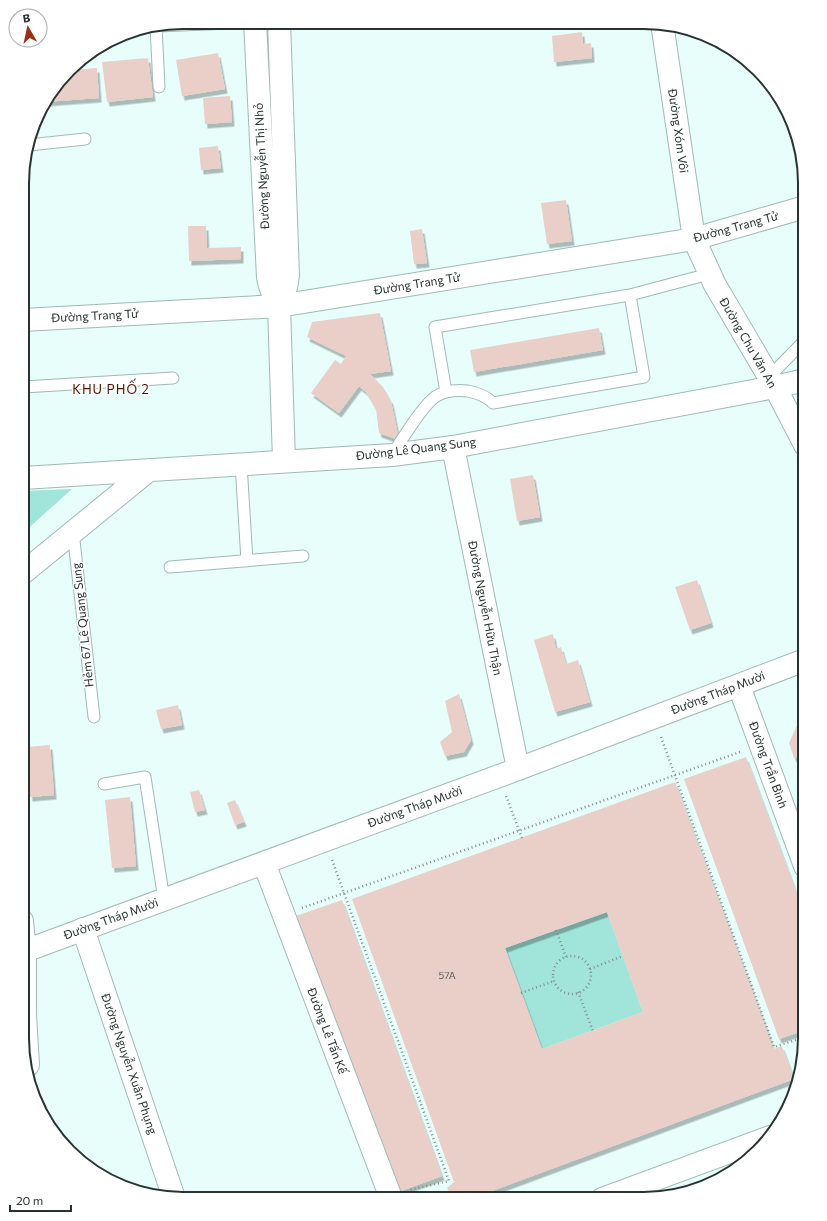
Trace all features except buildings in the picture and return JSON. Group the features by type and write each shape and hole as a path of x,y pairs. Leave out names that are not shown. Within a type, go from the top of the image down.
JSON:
{"main road":[{"name":"Đường Nguyễn Thị Nhỏ","path":"256,29 268,277 273,297 279,306"},
{"name":"Đường Nguyễn Thị Nhỏ","path":"278,29 288,275 287,286 279,306 284,462"},
{"name":"Đường Xóm Vôi","path":"663,30 694,239"},
{"name":"Đường Trang Tử","path":"29,320 279,306 694,239 798,209"},
{"name":"Đường Chu Văn An","path":"694,239 709,274 772,382 798,432"},
{"name":"Đường Lê Quang Sung","path":"29,478 392,455 453,447 772,382 798,380"},
{"name":"Đường Nguyễn Hữu Thận","path":"453,447 509,773"},
{"path":"29,568 149,470"},
{"name":"Đường Tháp Mười","path":"29,950 509,773 798,663"},
{"name":"Đường Trần Bình","path":"738,686 798,847"},
{"name":"Đường Lê Tấn Kế","path":"264,863 388,1192"},
{"name":"Đường Nguyễn Xuân Phụng","path":"84,929 172,1192"},
{"path":"621,1192 760,1140"}],"lane":[{"path":"157,31 159,87"},
{"path":"34,144 85,139"},
{"path":"446,392 435,327 630,295 709,274"},
{"path":"392,455 424,408 435,397 446,392 462,390 475,392 486,396 493,402 644,377 630,295"},
{"path":"772,382 798,349"},
{"path":"29,387 173,378"},
{"path":"241,464 247,561"},
{"name":"Hẻm 67 Lê Quang Sung","path":"73,532 94,717"},
{"path":"170,567 303,556"},
{"path":"104,784 145,777 164,900"}],"path":[{"path":"654,718 774,1047 798,1038"},
{"path":"283,915 760,744"},
{"path":"509,773 519,831 522,838"},
{"path":"325,840 449,1181 408,1192"},
{"path":"556,930 566,957"},
{"path":"590,969 623,956"},
{"path":"566,957 579,957 584,960 590,969 591,977 589,983 586,988 578,992 569,994 564,992 555,984 553,972 560,960 566,957"},
{"path":"521,993 554,980"},
{"path":"578,992 593,1031"}],"green space":[{"path":"72,489 29,528 29,491"},
{"path":"607,912 643,1012 542,1049 505,948"}],"district":[{"name":"KHU PHỐ 2","path":"111,389"}]}
